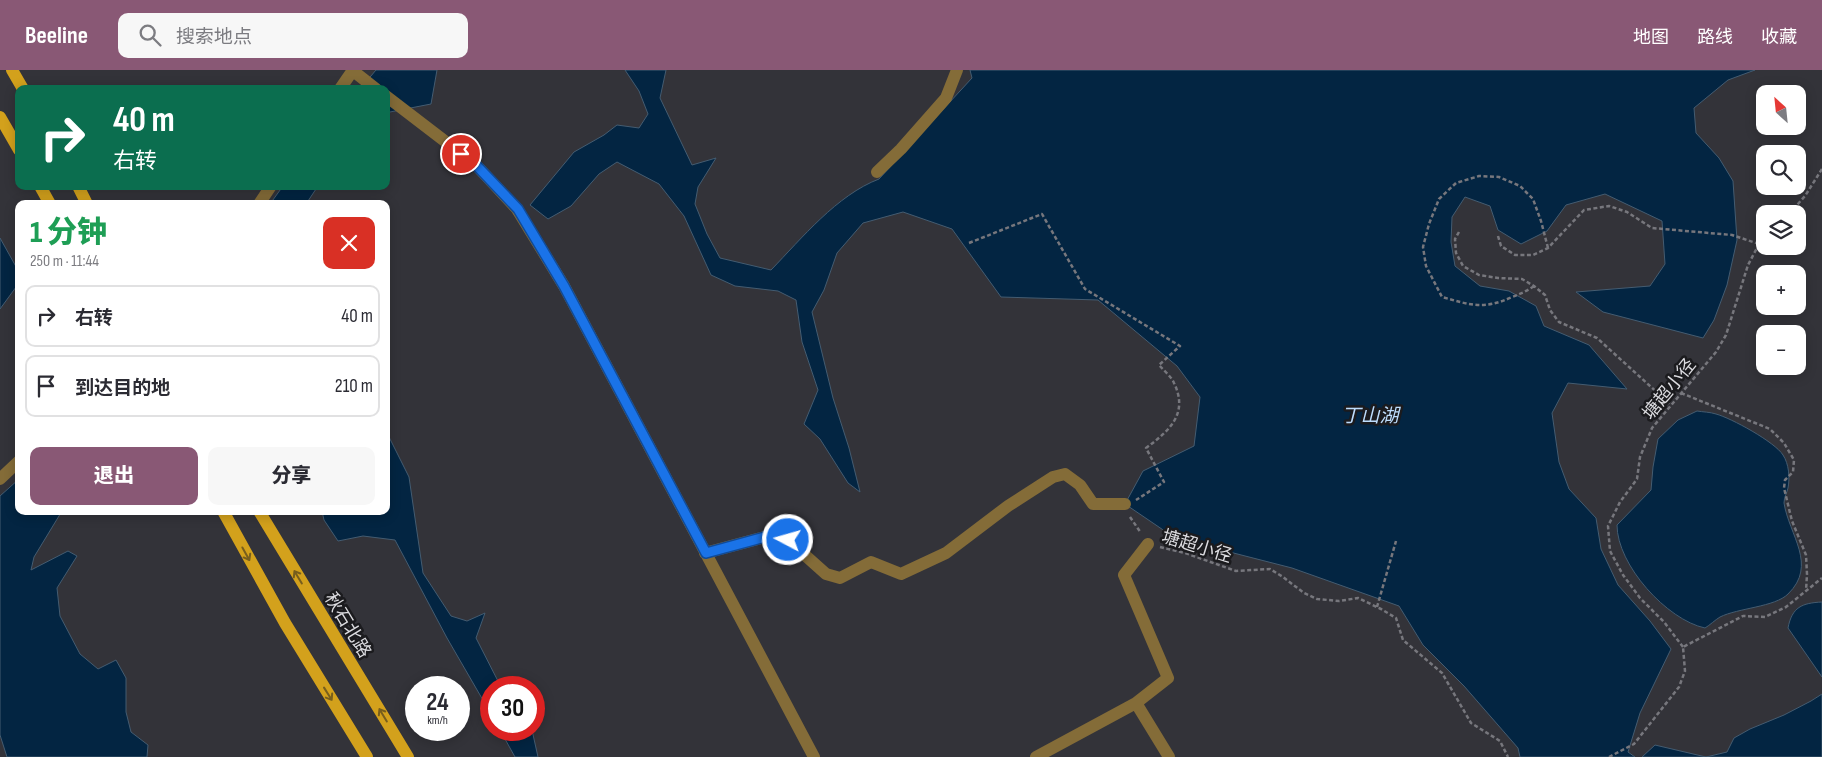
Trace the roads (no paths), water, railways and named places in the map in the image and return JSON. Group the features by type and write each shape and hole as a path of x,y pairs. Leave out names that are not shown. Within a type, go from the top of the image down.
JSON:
{"main road":[{"path":"12,70 21,85"},
{"path":"0,117 15,143"},
{"path":"225,515 284,623 367,757"},
{"name":"秋石北路","path":"261,515 408,757"}],"street":[{"path":"343,85 352,70 371,85"},
{"path":"877,172 901,149 946,98 957,70"},
{"path":"390,99 476,165 518,209 564,286 814,757"},
{"path":"0,480 15,465"},
{"path":"706,553 776,534 788,540 826,574 840,578 871,562 901,574 946,553 1008,506 1053,477 1065,474 1080,485 1093,504 1129,507"},
{"path":"1036,757 1136,703 1168,678 1124,575 1148,544"},
{"path":"1136,703 1169,757"}],"water":[{"path":"376,70 437,70 431,104 390,112 390,85 363,85"},
{"name":"丁山湖","path":"625,70 666,70 660,98 692,165 716,158 698,187 695,204 707,234 720,258 771,270 835,206 849,195 879,179 972,78 970,70 1755,70 1728,80 1694,108 1696,133 1719,158 1733,181 1737,240 1727,285 1714,320 1703,338 1603,312 1576,292 1650,286 1665,264 1662,221 1605,194 1566,205 1547,231 1521,244 1498,230 1490,206 1465,197 1452,217 1451,242 1455,266 1480,286 1509,291 1536,306 1544,326 1589,345 1627,389 1568,383 1552,413 1559,462 1569,489 1596,518 1601,549 1618,585 1650,621 1671,649 1640,713 1628,752 1635,757 1520,757 1518,748 1464,686 1423,645 1399,606 1292,568 1175,538 1125,504 1143,471 1194,446 1200,397 1177,366 1098,300 1001,297 952,229 903,212 863,223 837,253 824,290 812,312 833,398 849,448 860,492 848,483 820,439 804,424 818,390 802,342 796,300 778,291 735,286 711,275 684,216 659,184 617,162 599,174 571,206 548,219 530,205 574,152 604,135 617,125 639,128 648,114 639,91"},
{"path":"280,190 315,190 309,200 273,200"},
{"path":"0,238 15,265 15,288 0,309"},
{"path":"1697,411 1723,416 1742,425 1762,437 1783,455 1787,463 1789,476 1784,503 1801,561 1801,572 1797,583 1788,594 1766,605 1720,617 1705,628 1690,623 1675,614 1647,588 1625,557 1619,541 1617,525 1651,490 1658,439 1678,420"},
{"path":"390,439 409,477 423,573 451,616 467,621 485,613 476,638 495,676 480,676 480,695 447,638 395,540 363,536 338,541 324,520 323,515 390,515"},
{"path":"15,483 15,515 60,515 34,557 31,570 68,551 77,556 57,588 60,616 80,654 98,669 116,660 126,678 126,712 131,732 148,745 147,757 7,757 0,735 0,496"},
{"path":"1822,602 1822,677 1788,628 1795,611 1804,605"},
{"path":"1822,694 1822,757 1706,757 1727,752 1734,738 1784,715"},
{"path":"506,741 534,741 538,757 515,757"},
{"path":"1655,745 1706,757 1642,757"}]}
